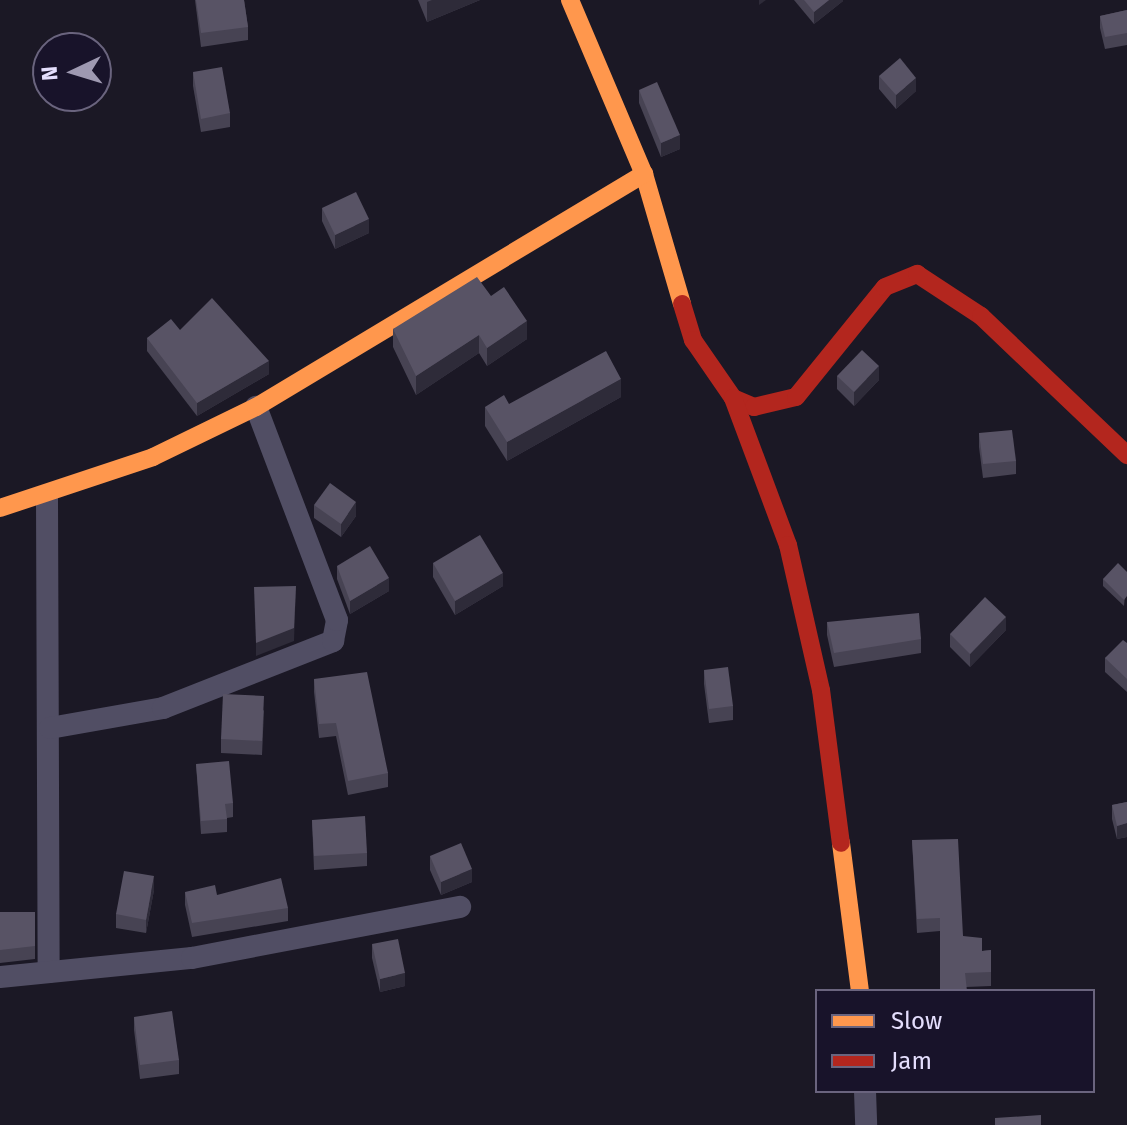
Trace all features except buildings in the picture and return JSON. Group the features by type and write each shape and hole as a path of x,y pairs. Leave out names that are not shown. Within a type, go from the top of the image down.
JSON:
{"street":[{"path":"570,0 644,174 673,290 711,373 733,398 788,545 821,690 860,989"},
{"path":"0,508 47,498 256,407 644,174"},
{"path":"733,398 754,407 796,397 885,287 917,274 981,316 1127,455"},
{"path":"50,728 163,708 333,641 337,620 256,407"},
{"path":"47,498 49,972"},
{"path":"0,977 192,958 460,907"},
{"path":"865,1093 866,1125"}],"traffic: slow":[{"path":"570,0 644,174 682,304"},
{"path":"0,508 153,457 256,407 644,174"},
{"path":"841,843 860,989"}],"traffic: jam":[{"path":"682,304 693,340 733,398 754,407 796,397 885,287 917,274 981,316 1127,455"},
{"path":"733,398 788,545 821,690 841,843"}]}
